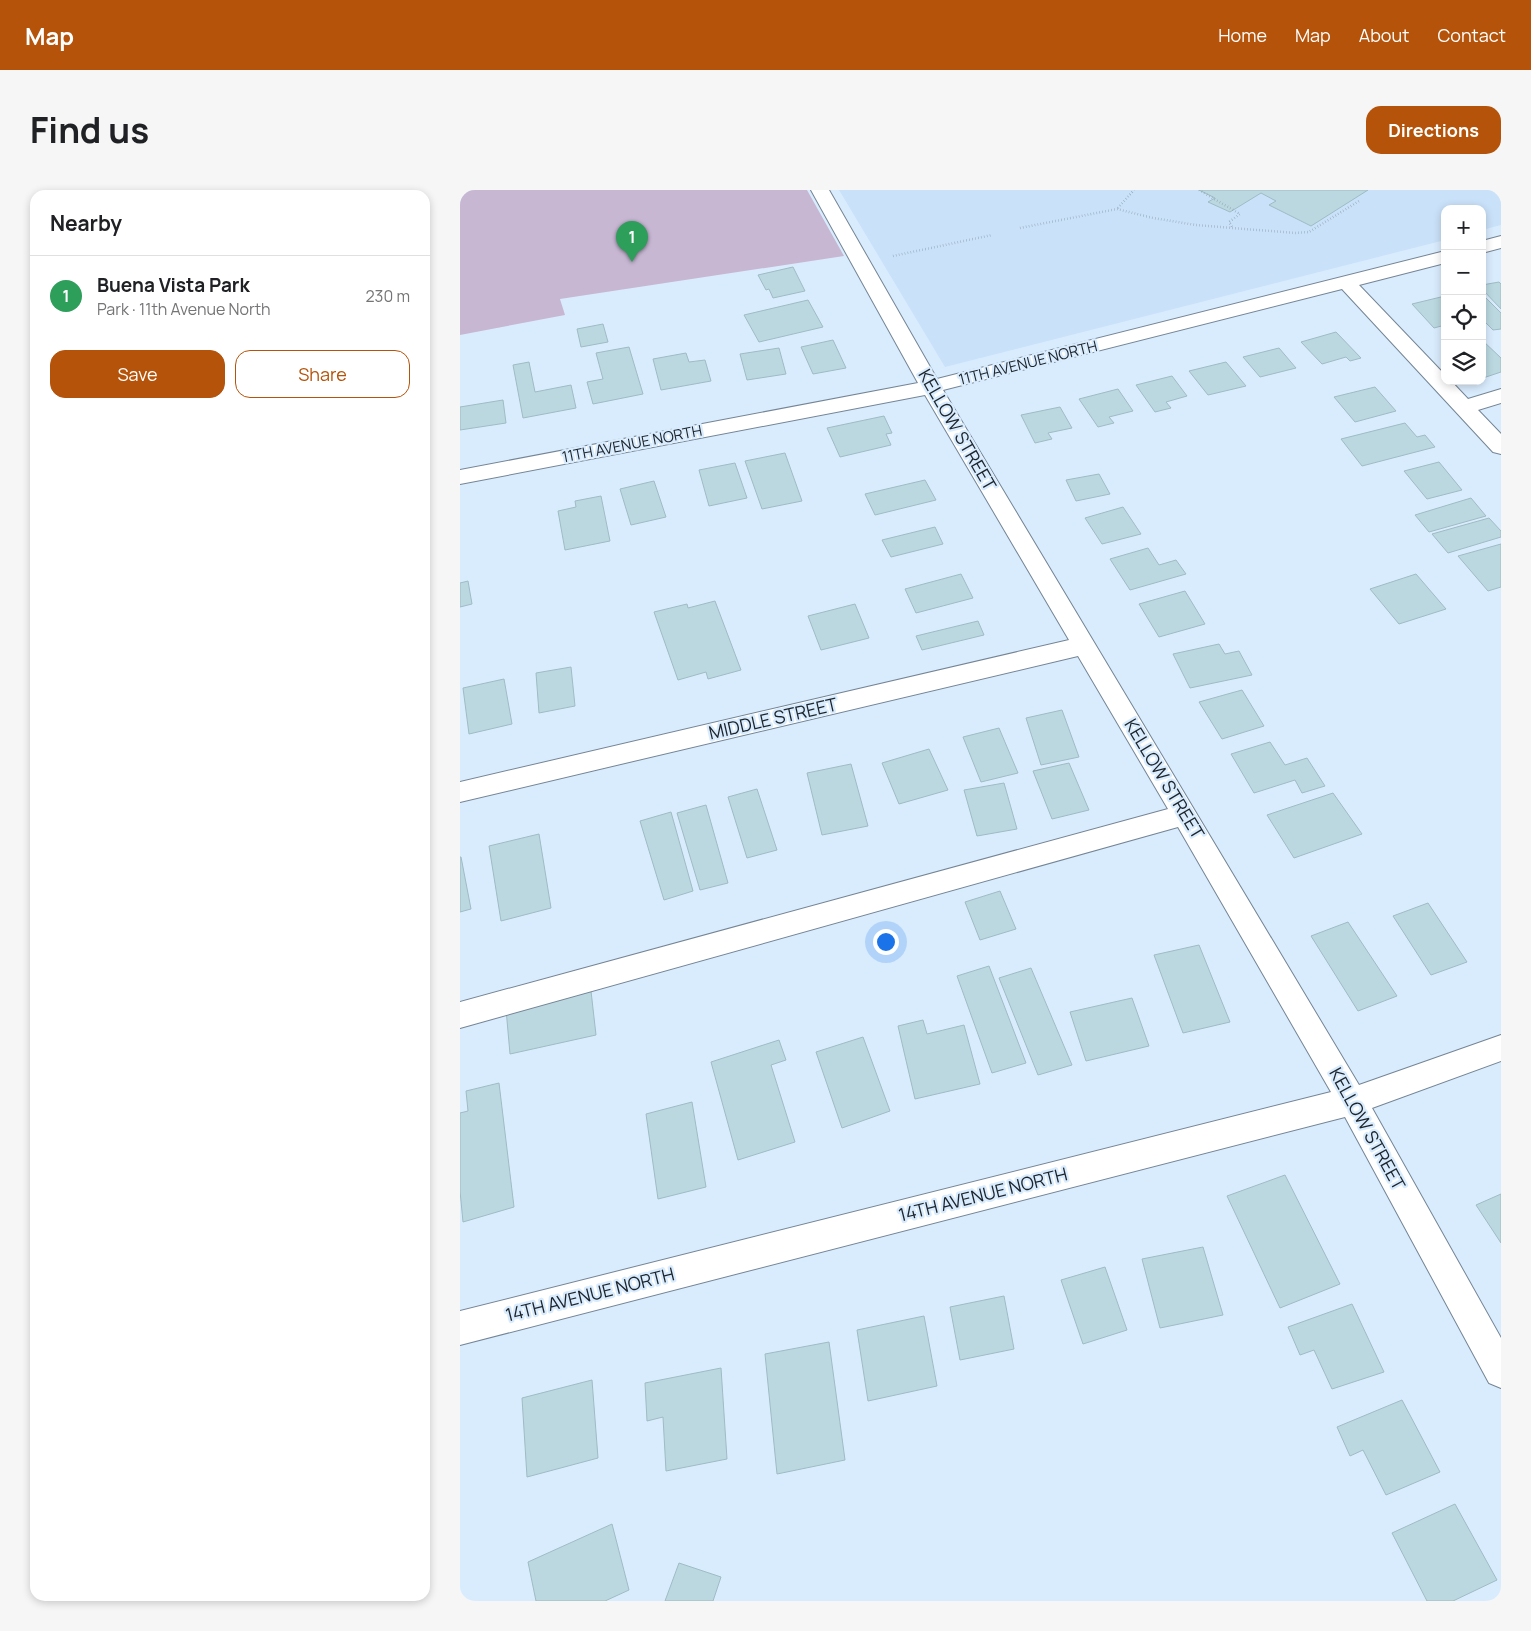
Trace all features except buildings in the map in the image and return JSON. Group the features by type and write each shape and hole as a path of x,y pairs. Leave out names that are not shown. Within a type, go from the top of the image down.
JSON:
{"street":[{"name":"KELLOW STREET","path":"820,190 932,387 1352,1101 1501,1371"},
{"path":"1486,246 1501,242"},
{"name":"11TH AVENUE NORTH","path":"460,477 932,387 1441,258"},
{"path":"1346,282 1501,447"},
{"path":"1463,407 1501,396"},
{"name":"MIDDLE STREET","path":"460,792 1085,645"},
{"path":"460,1016 1185,815"},
{"name":"14TH AVENUE NORTH","path":"460,1328 1352,1101 1501,1048"}],"path":[{"path":"1117,209 1134,190"},
{"path":"1199,190 1240,214 1229,222 1233,228"},
{"path":"1020,228 1117,209 1196,226 1295,233 1309,232 1359,201"},
{"path":"893,256 992,235"}],"shaded area":[{"path":"460,190 807,190 844,256 560,299 565,315 460,335"},
{"path":"839,190 1501,190 1501,225 1486,229 1486,205 1441,205 1441,241 945,367"}],"place":[{"name":"Buena Vista Park","path":"632,262"}]}
